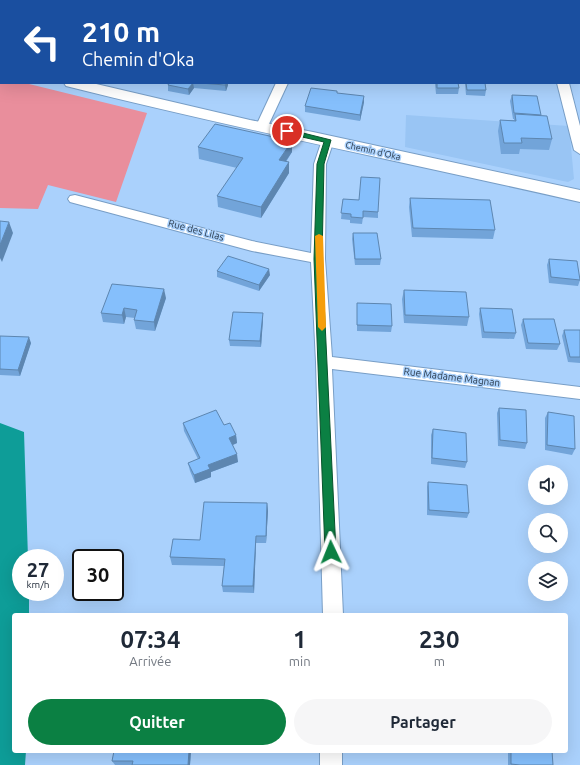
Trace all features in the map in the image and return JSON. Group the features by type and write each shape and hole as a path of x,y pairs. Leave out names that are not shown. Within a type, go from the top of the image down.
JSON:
{"main road":[{"name":"Chemin d'Oka","path":"76,84 171,107 580,196"}],"street":[{"path":"262,126 282,84"},
{"path":"563,84 580,150"},
{"path":"328,140 320,164 318,259 324,362 333,613"},
{"name":"Rue des Lilas","path":"75,199 252,246 318,259"},
{"name":"Rue Madame Magnan","path":"324,362 580,393"},
{"path":"331,753 331,765"}],"shaded area":[{"path":"0,84 29,84 147,113 116,202 48,185 38,209 0,208"},
{"path":"406,115 569,126 574,179 568,182 405,147"},
{"path":"0,423 24,432 28,549 12,549 12,601 29,601 29,613 12,613 12,753 26,753 25,765 0,765"}],"building":[{"path":"168,84 192,84 188,89"},
{"path":"437,84 458,84 459,88 437,88"},
{"path":"466,84 485,84 486,90 467,90"},
{"path":"311,88 364,96 360,115 305,106"},
{"path":"512,95 537,96 541,115 514,113"},
{"path":"515,114 547,116 552,139 521,138 522,143 504,143 500,120 516,121"},
{"path":"215,124 292,141 279,160 289,162 261,207 217,196 243,158 198,147"},
{"path":"361,177 380,178 378,212 363,211 363,218 351,217 351,214 341,213 343,199 359,200"},
{"path":"410,198 490,200 495,230 413,228"},
{"path":"0,221 9,222 0,245"},
{"path":"353,233 377,233 381,259 355,259"},
{"path":"228,256 269,269 259,285 217,271"},
{"path":"549,259 577,261 580,280 551,277"},
{"path":"112,284 164,289 154,322 134,320 137,310 124,308 122,315 101,313"},
{"path":"404,290 466,292 469,317 405,315"},
{"path":"357,303 391,304 392,326 357,325"},
{"path":"480,308 512,309 516,333 484,332"},
{"path":"233,312 263,313 260,341 229,340"},
{"path":"523,319 554,319 560,344 528,343"},
{"path":"564,330 580,330 580,357 570,357"},
{"path":"0,336 29,337 18,370 0,369"},
{"path":"499,408 526,410 527,443 500,440"},
{"path":"216,410 224,425 230,423 236,435 229,438 237,454 208,465 210,469 194,475 188,463 200,458 183,423"},
{"path":"548,412 574,416 575,449 547,445"},
{"path":"433,429 466,433 467,462 432,458"},
{"path":"428,482 467,485 469,513 429,510"},
{"path":"204,502 267,503 266,536 256,536 253,586 222,586 225,559 170,557 173,539 200,540"},
{"path":"114,753 189,753 188,765 132,765 133,761 112,761"},
{"path":"511,753 552,753 553,765 511,764"}],"slow traffic":[{"path":"319,236 318,259 322,327"}],"route":[{"path":"287,131 328,140 321,157 320,164 318,259 324,362 331,552"}]}
